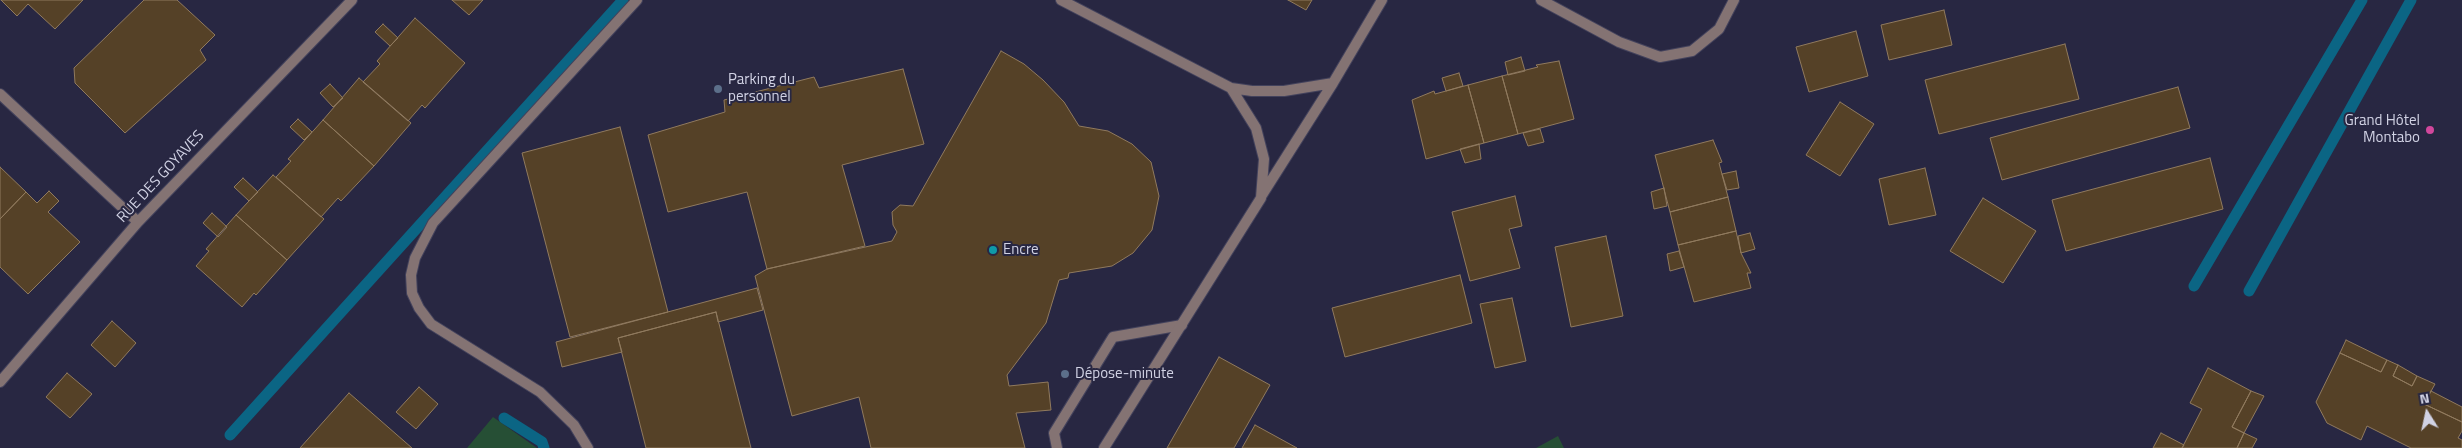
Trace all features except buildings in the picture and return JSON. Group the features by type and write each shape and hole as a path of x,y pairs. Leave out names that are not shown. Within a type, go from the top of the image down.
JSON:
{"street":[{"name":"RUE DES GOYAVES","path":"0,382 138,222 352,0"},
{"path":"588,448 574,425 540,392 431,324 419,308 412,293 411,275 415,258 433,224 637,0"},
{"path":"1061,0 1231,88 1252,91 1284,91 1333,83"},
{"path":"1104,448 1333,83 1382,0"},
{"path":"1540,0 1619,42 1660,56 1692,51 1719,29 1734,0"},
{"path":"1231,88 1250,115 1261,144 1264,159 1261,198"},
{"path":"0,94 138,222"},
{"path":"1057,448 1054,434 1113,337 1182,325"}],"green space":[{"path":"493,417 537,448 467,448"},
{"path":"1558,436 1564,448 1536,448"}],"waterway":[{"path":"230,435 623,0"},
{"path":"2194,286 2362,0"},
{"path":"2249,291 2411,0"},
{"path":"504,418 542,442 544,448"}],"place":[{"name":"Parking du personnel","path":"718,89"},
{"name":"Grand Hôtel Montabo","path":"2430,130"},
{"name":"Encre","path":"993,250"},
{"name":"Dépose-minute","path":"1065,374"}]}
